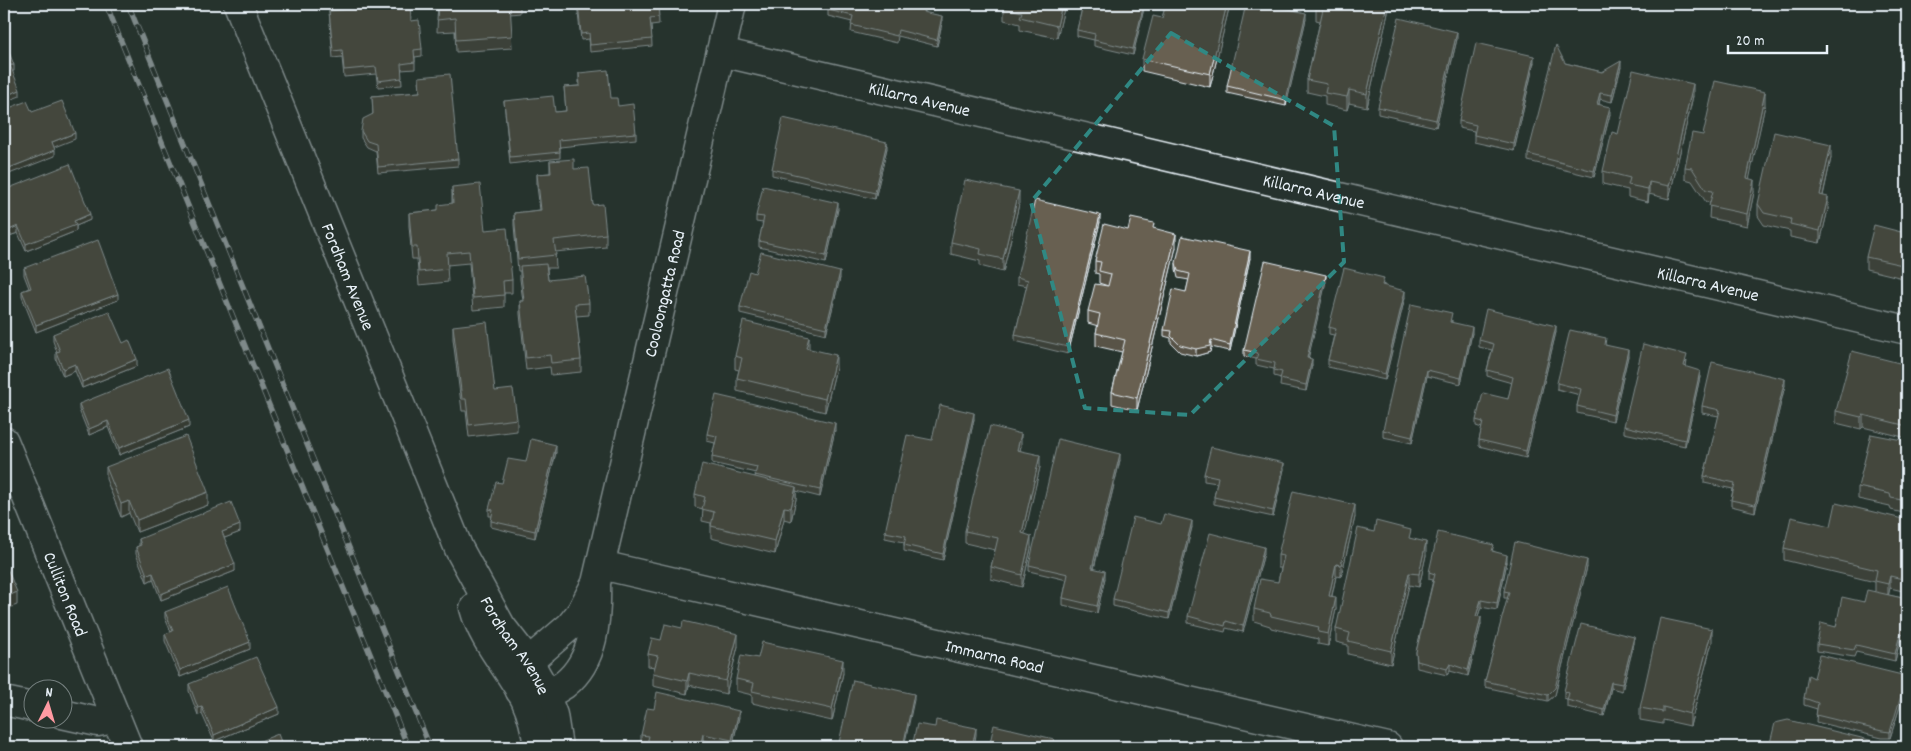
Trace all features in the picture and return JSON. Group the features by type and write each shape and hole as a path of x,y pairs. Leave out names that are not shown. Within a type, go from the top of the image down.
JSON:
{"street":[{"name":"Fordham Avenue","path":"238,4 459,548 501,626 529,662 533,692 530,713 538,747"},
{"name":"Cooloongatta Road","path":"529,662 570,626 581,612 598,574 732,4"},
{"name":"Killarra Avenue","path":"721,52 1907,330"},
{"name":"Culliton Road","path":"4,441 128,747"},
{"name":"Fordham Avenue","path":"459,548 482,631 533,692 555,722 558,747"},
{"name":"Cooloongatta Road","path":"533,692 557,689 570,680 580,668 592,641 597,605 598,574"},
{"name":"Immarna Road","path":"598,574 1388,747"},
{"path":"4,701 22,706"},
{"path":"72,716 98,722 116,719"}],"highlighted area":[{"path":"1171,33 1334,126 1344,262 1190,415 1085,408 1031,202"}],"building":[{"path":"410,4 411,21 419,20 422,49 414,50 415,62 401,64 402,78 378,81 376,67 344,70 342,50 333,51 329,11"},
{"path":"438,4 510,4 512,36 456,40 455,18 437,20"},
{"path":"578,4 658,4 659,17 650,18 652,39 590,45 589,33 581,34"},
{"path":"829,4 926,4 923,12 942,16 937,40 898,30 897,36 851,25 853,16 828,10"},
{"path":"1005,4 1062,4 1057,26 1020,17 1022,12 1004,8"},
{"path":"1083,4 1144,4 1133,49 1094,40 1095,34 1077,30"},
{"path":"1166,4 1227,4 1210,74 1142,59 1153,16 1162,18"},
{"path":"1246,4 1267,4 1306,13 1286,100 1227,86"},
{"path":"1317,4 1387,4 1367,94 1349,90 1347,97 1325,93 1327,84 1307,80 1323,9 1316,8"},
{"path":"1399,18 1457,32 1436,120 1378,107"},
{"path":"1476,43 1534,56 1514,144 1474,135 1476,125 1459,121"},
{"path":"1556,45 1565,63 1602,72 1621,61 1612,95 1600,93 1597,104 1610,107 1594,171 1528,154"},
{"path":"7,47 14,65 10,65 20,90 4,96 4,48"},
{"path":"608,70 611,98 617,98 618,106 633,104 636,133 559,140 560,152 510,157 504,101 553,96 555,112 566,111 564,87 580,86 579,73"},
{"path":"1633,70 1693,84 1669,186 1649,182 1648,189 1628,185 1630,178 1603,171 1612,132 1618,134"},
{"path":"450,74 458,159 378,167 376,144 367,141 361,131 363,119 373,114 372,96 420,92 419,77"},
{"path":"1715,81 1765,92 1747,178 1754,180 1747,214 1709,206 1713,191 1706,190 1692,168 1685,167 1692,133 1703,135"},
{"path":"27,101 32,112 62,101 75,133 52,142 55,150 4,170 4,110"},
{"path":"783,118 887,142 875,193 772,169"},
{"path":"1774,132 1831,145 1820,195 1828,197 1820,231 1790,224 1791,219 1764,213 1758,204"},
{"path":"574,159 574,169 589,168 593,205 603,204 606,234 554,240 556,255 518,259 514,213 541,210 537,174 551,173 550,161"},
{"path":"70,164 90,214 74,221 76,225 26,244 18,226 9,230 4,218 4,214 7,212 4,206 4,190"},
{"path":"965,180 1019,191 1003,259 980,254 981,249 951,242"},
{"path":"480,184 485,230 507,228 512,280 503,281 504,295 473,298 469,251 447,253 448,269 419,272 417,247 412,247 409,213 438,210 438,205 453,203 452,187"},
{"path":"763,186 838,203 826,256 759,241 764,217 756,216"},
{"path":"1035,200 1100,215 1068,347 1015,335 1028,280 1017,277"},
{"path":"1131,218 1154,223 1153,228 1176,234 1137,398 1112,392 1125,340 1096,333 1100,314 1088,311 1095,284 1108,286 1111,274 1099,271 1101,262 1095,261 1104,224 1128,230"},
{"path":"1903,223 1907,224 1907,266 1866,257 1874,225 1901,232"},
{"path":"1182,236 1250,251 1230,345 1211,340 1210,346 1196,349 1180,345 1171,336 1172,331 1164,330 1173,289 1186,292 1190,274 1178,271 1176,263"},
{"path":"98,240 118,294 36,325 22,291 31,288 24,268"},
{"path":"761,252 840,272 826,328 740,307 749,271 755,273"},
{"path":"1265,261 1326,275 1307,358 1312,359 1306,385 1280,379 1282,372 1274,370 1275,363 1256,359 1258,353 1244,350"},
{"path":"546,264 548,280 585,276 589,303 575,304 581,360 551,363 550,355 526,358 520,301 524,301 520,266"},
{"path":"1344,268 1384,278 1382,285 1405,291 1385,374 1328,360 1336,329 1329,327"},
{"path":"1411,304 1452,313 1450,322 1472,327 1461,378 1427,370 1412,437 1383,430"},
{"path":"1486,309 1556,326 1526,451 1479,440 1483,422 1476,420 1483,393 1508,399 1513,377 1487,370 1494,344 1479,340"},
{"path":"109,311 123,343 129,340 137,359 82,382 75,364 63,369 56,352 60,351 53,334"},
{"path":"743,321 809,337 806,348 836,355 825,399 737,378 742,358 735,356"},
{"path":"487,322 495,391 513,389 517,419 469,425 466,399 462,399 453,326"},
{"path":"1570,330 1606,338 1605,345 1628,350 1613,415 1577,406 1581,389 1557,383"},
{"path":"1643,344 1687,355 1684,366 1700,371 1685,440 1624,426"},
{"path":"1852,351 1907,365 1907,426 1863,415 1861,417 1836,411"},
{"path":"1712,362 1785,379 1755,505 1731,500 1735,483 1704,476 1720,410 1702,406"},
{"path":"168,368 189,420 119,448 108,421 89,429 79,404"},
{"path":"716,395 835,423 820,490 755,475 757,467 712,457 717,436 707,434"},
{"path":"940,405 974,413 943,554 904,545 906,536 885,532 907,435 932,440"},
{"path":"990,426 1021,434 1017,450 1040,455 1022,533 1031,536 1022,575 991,567 998,538 965,531"},
{"path":"1871,434 1907,441 1907,501 1891,498 1890,494 1858,487"},
{"path":"186,436 208,492 137,520 129,501 121,504 106,467"},
{"path":"531,439 556,445 535,531 491,521 493,510 489,509 496,482 502,483 508,459 526,462"},
{"path":"1058,439 1120,454 1092,568 1105,571 1097,606 1063,598 1068,574 1029,565"},
{"path":"1211,447 1284,463 1273,511 1214,497 1218,477 1204,474"},
{"path":"702,464 796,487 791,508 784,507 775,541 711,526 714,512 702,509 705,497 695,494"},
{"path":"1293,491 1355,505 1341,565 1336,564 1329,596 1336,597 1328,634 1318,632 1319,627 1271,616 1270,613 1254,609 1260,579 1278,582 1284,556 1278,555"},
{"path":"231,502 240,525 222,532 235,564 161,594 153,573 147,575 136,547 141,545 139,539"},
{"path":"1836,503 1907,520 1907,580 1890,576 1888,584 1875,581 1877,570 1784,548 1791,517 1831,526"},
{"path":"1164,514 1192,521 1169,613 1113,599 1133,517 1161,524"},
{"path":"1376,521 1411,530 1409,538 1426,542 1419,574 1409,573 1391,651 1348,641 1350,633 1336,629 1358,528 1374,532"},
{"path":"1438,532 1494,545 1492,551 1507,555 1497,603 1481,600 1476,616 1481,617 1468,670 1450,664 1447,669 1417,661 1416,652 1435,574 1429,572"},
{"path":"1210,533 1264,547 1243,626 1226,621 1225,626 1188,616"},
{"path":"1515,542 1587,560 1555,688 1548,695 1485,681 1509,592 1504,591"},
{"path":"4,561 17,592 4,598"},
{"path":"228,587 250,642 180,670 165,634 173,631 165,612"},
{"path":"1867,590 1907,599 1907,635 1900,634 1895,654 1856,645 1854,650 1817,644 1821,623 1836,627 1842,597 1864,602"},
{"path":"1660,618 1712,629 1690,714 1663,707 1663,712 1640,708"},
{"path":"683,621 738,634 726,681 689,673 687,681 653,673 658,656 648,654 652,638 661,640 665,624 682,628"},
{"path":"1581,624 1634,637 1622,684 1611,682 1604,710 1567,700 1569,693 1564,691"},
{"path":"762,642 843,660 832,709 752,691 754,683 736,679 741,655 758,658"},
{"path":"1820,655 1902,675 1901,696 1890,732 1816,715 1818,703 1804,698 1808,675 1814,678"},
{"path":"256,657 279,707 214,735 202,707 198,708 189,684"},
{"path":"853,680 914,694 903,747 838,747"},
{"path":"657,692 739,711 732,740 703,734 700,747 646,747 649,736 641,735 647,708 654,709"},
{"path":"936,720 976,728 972,747 912,747 917,724 935,727"},
{"path":"1788,720 1890,745 1890,747 1769,747 1775,723"},
{"path":"994,725 1054,739 1052,747 989,747"},
{"path":"278,734 283,747 245,747"}],"railway":[{"path":"106,4 408,747"},
{"path":"128,4 430,747"}]}
